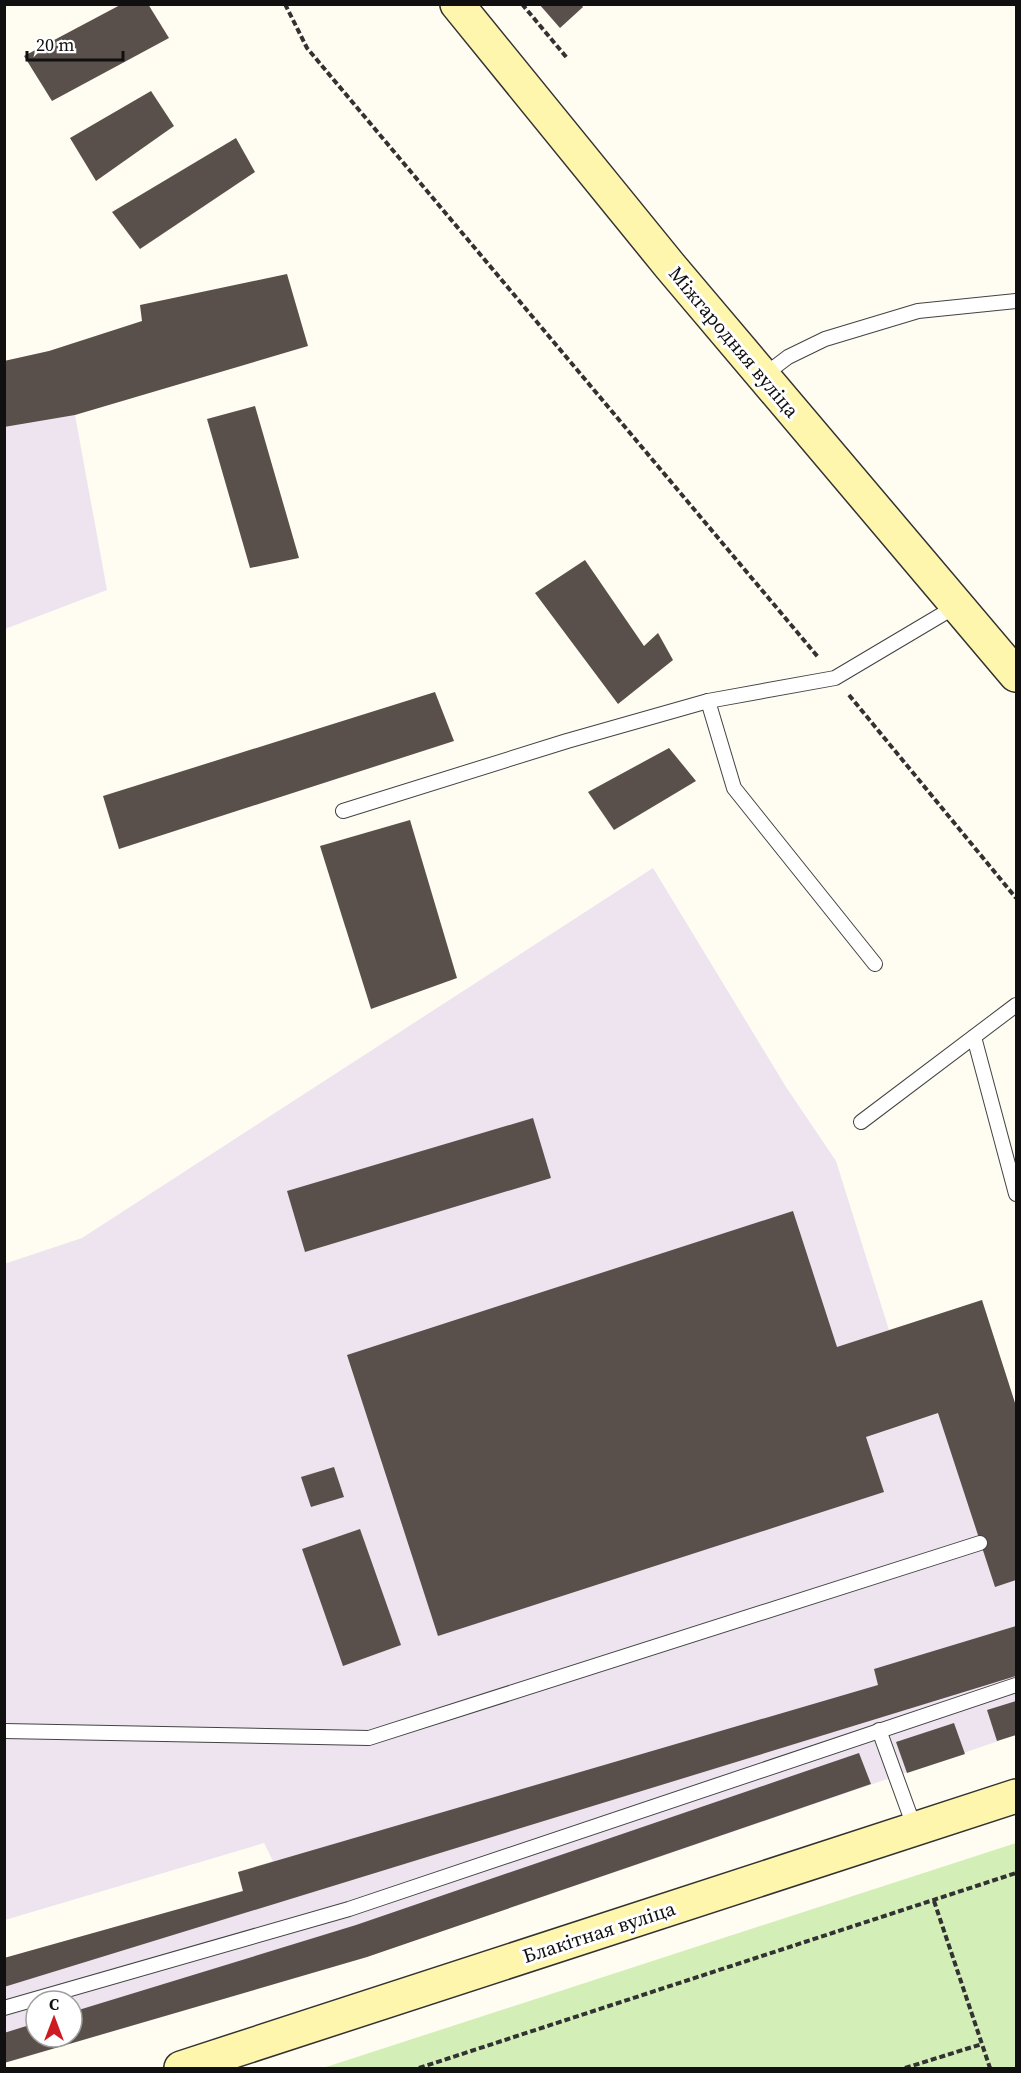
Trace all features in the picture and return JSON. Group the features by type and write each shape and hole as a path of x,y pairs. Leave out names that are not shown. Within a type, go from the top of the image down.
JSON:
{"main road":[{"name":"Міжгародняя вуліца","path":"457,4 670,266 1017,675"},
{"name":"Блакітная вуліца","path":"181,2068 1017,1796"}],"lane":[{"path":"763,376 788,357 825,339 918,311 1017,301"},
{"path":"343,811 567,741 708,701 835,678 958,605"},
{"path":"708,701 734,788 875,964"},
{"path":"861,1122 1017,1005"},
{"path":"974,1037 1017,1194"},
{"path":"4,1731 369,1738 980,1543"},
{"path":"4,2008 349,1909 1017,1685"},
{"path":"879,1730 915,1829"}],"path":[{"path":"285,4 307,48 1017,898"},
{"path":"522,4 567,58"},
{"path":"419,2068 1017,1873"},
{"path":"934,1901 990,2068"},
{"path":"905,2068 982,2044"}],"shaded area":[{"path":"49,351 75,415 107,590 5,629 5,361"},
{"path":"653,868 786,1087 836,1161 889,1330 982,1300 1016,1407 1016,1735 367,1957 84,2040 84,1989 24,1989 24,2049 53,2049 5,2063 5,1958 242,1891 238,1872 273,1861 264,1843 5,1920 4,1264 82,1238"}],"green space":[{"path":"1016,1843 1016,2068 323,2068"}],"building":[{"path":"122,4 148,4 169,38 52,101 24,56"},
{"path":"539,4 581,4 583,7 560,28"},
{"path":"151,91 174,126 96,181 70,138"},
{"path":"236,138 255,172 140,249 112,212"},
{"path":"287,274 308,346 75,415 4,427 4,361 49,351 142,321 140,305"},
{"path":"255,406 299,558 250,568 207,419"},
{"path":"585,560 644,646 658,633 673,660 618,704 535,593"},
{"path":"435,692 454,741 119,849 103,796"},
{"path":"669,748 696,781 614,830 588,792"},
{"path":"410,820 457,978 371,1009 320,846"},
{"path":"533,1118 551,1178 305,1252 287,1191"},
{"path":"793,1211 837,1347 982,1300 1016,1406 1016,1580 995,1587 938,1413 866,1437 884,1492 438,1636 347,1355"},
{"path":"334,1467 344,1497 311,1507 301,1477"},
{"path":"360,1529 401,1645 343,1666 302,1549"},
{"path":"1016,1626 1016,1676 4,1987 4,1958 243,1891 238,1872 878,1685 874,1669"},
{"path":"1016,1701 1016,1735 997,1741 987,1710"},
{"path":"954,1723 965,1754 907,1773 896,1742"},
{"path":"859,1753 871,1784 367,1957 84,2040 84,2008 356,1925"},
{"path":"24,2027 24,2049 52,2049 4,2063 4,2033"}]}
